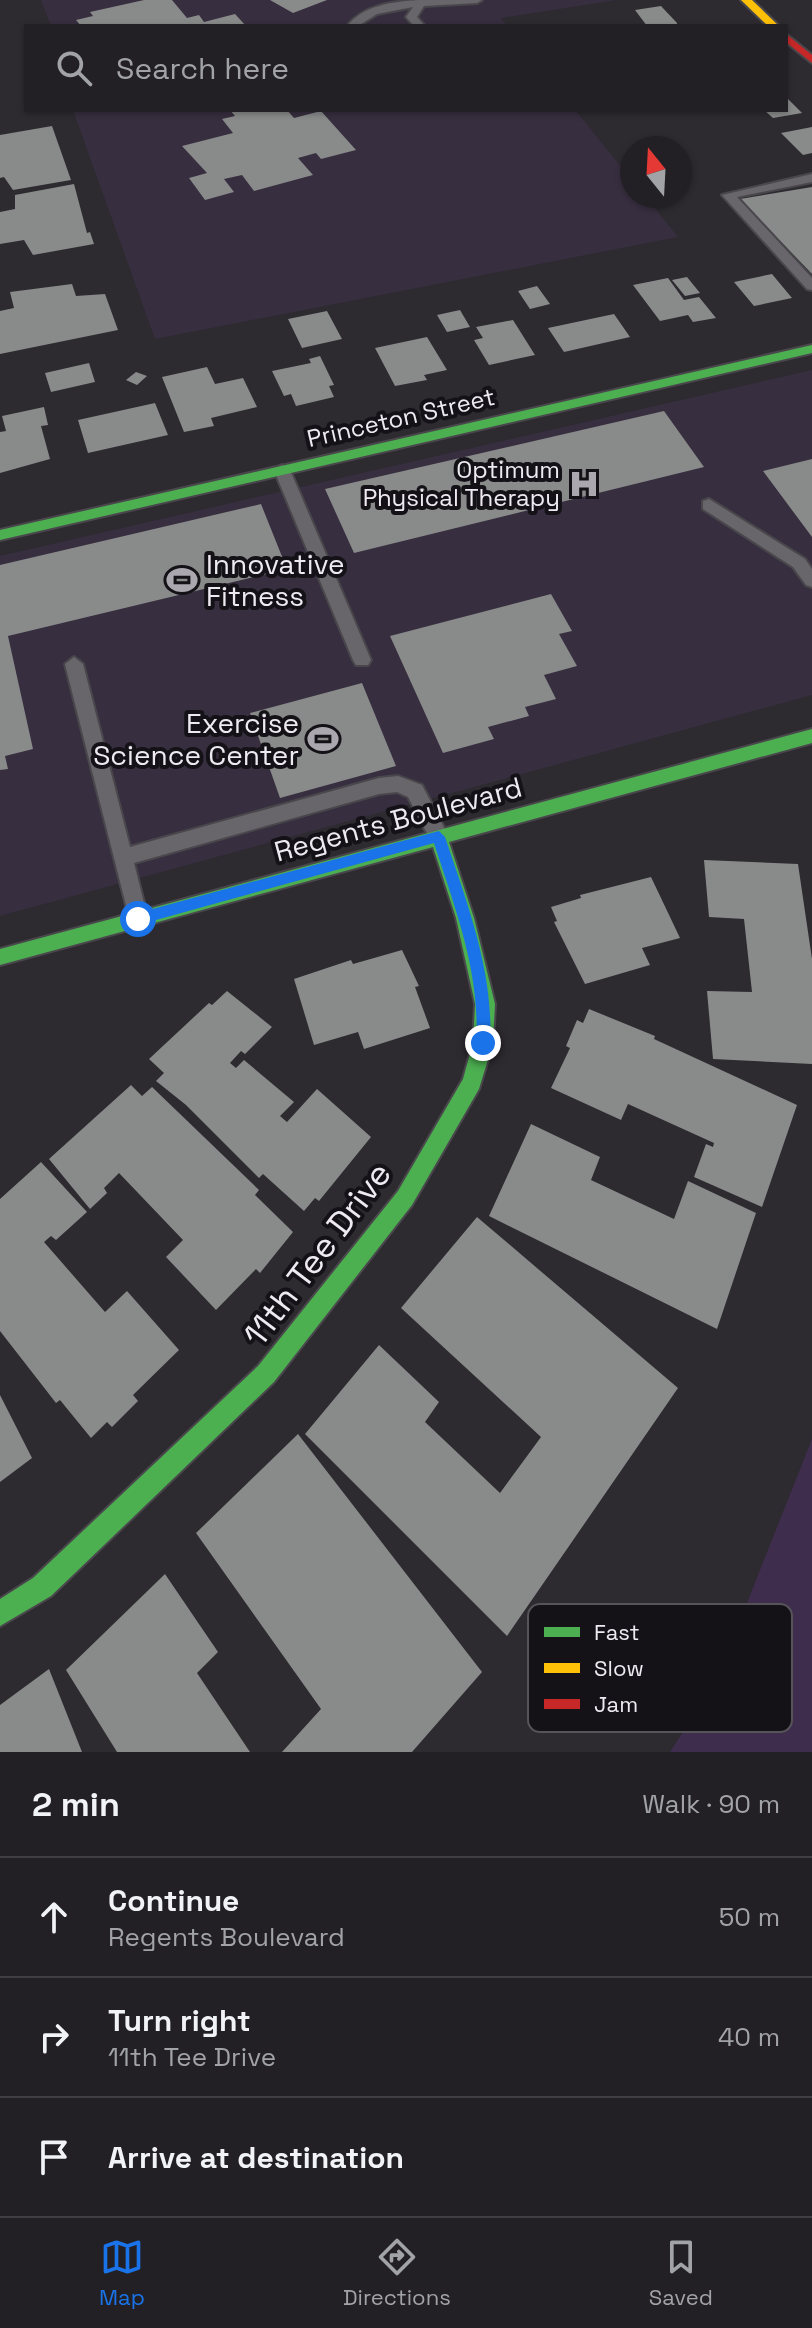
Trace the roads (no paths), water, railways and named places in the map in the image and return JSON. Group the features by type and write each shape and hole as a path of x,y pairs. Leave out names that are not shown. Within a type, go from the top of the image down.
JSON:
{"street":[{"path":"746,0 772,24"},
{"path":"788,39 812,60"},
{"name":"Princeton Street","path":"0,535 812,349"},
{"name":"Regents Boulevard","path":"0,957 812,736"},
{"name":"11th Tee Drive","path":"0,1613 42,1587 266,1374 405,1198 472,1082 483,1043 485,1004 465,918 439,837"}],"lane":[{"path":"353,24 356,18 376,10 477,0"},
{"path":"418,24 411,17 420,4"},
{"path":"812,178 728,195 812,286"},
{"path":"282,470 362,660"},
{"path":"709,505 799,563 812,581"},
{"path":"74,664 138,919"},
{"path":"122,858 379,786 398,784 415,791 439,837"}],"place":[{"name":"Optimum Physical Therapy","path":"584,484"},
{"name":"Innovative Fitness","path":"182,580"},
{"name":"Exercise Science Center","path":"323,739"}]}
